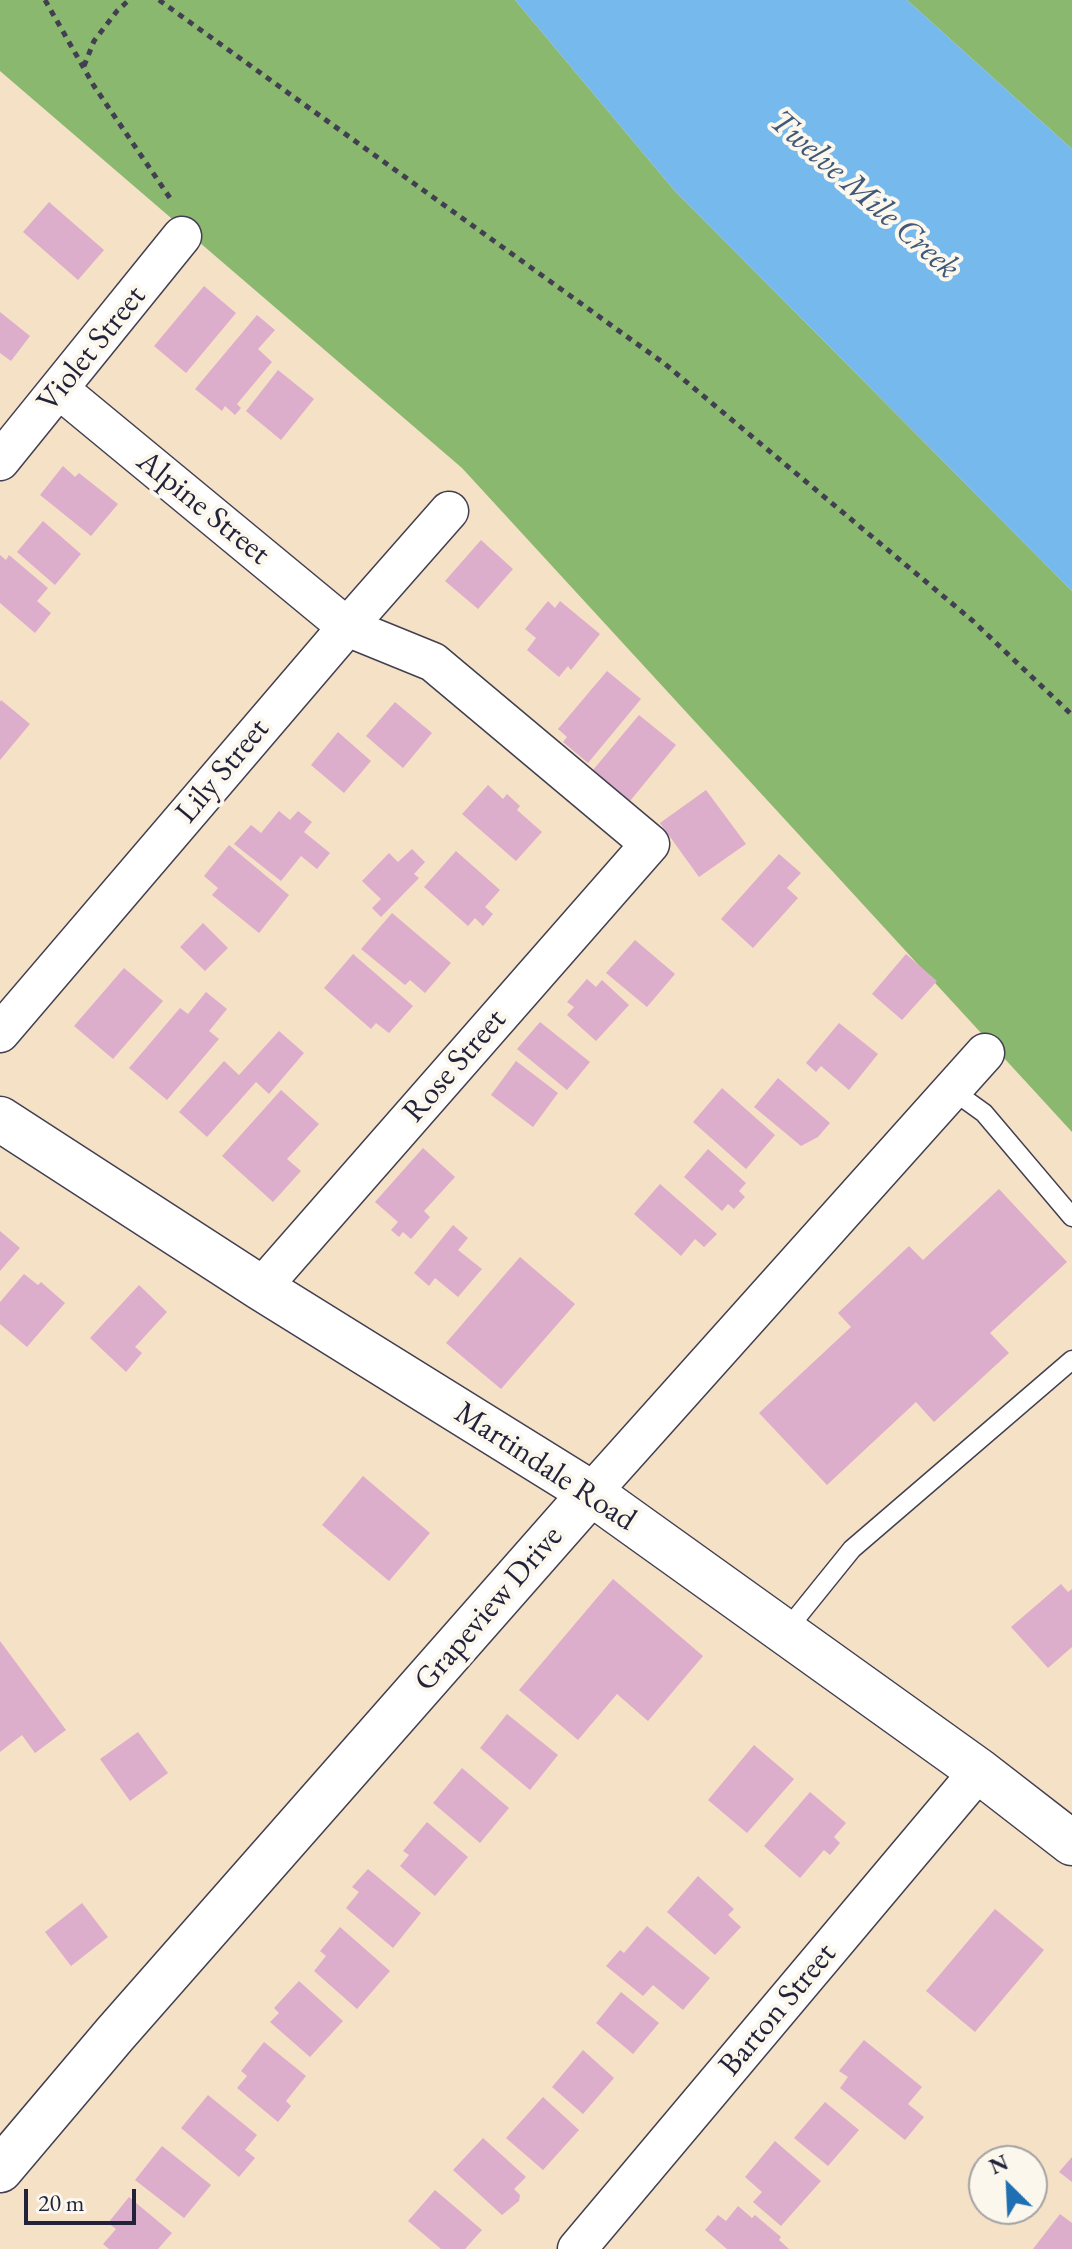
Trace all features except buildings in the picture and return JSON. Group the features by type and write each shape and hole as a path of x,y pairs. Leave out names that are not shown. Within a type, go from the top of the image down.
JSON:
{"main road":[{"name":"Martindale Road","path":"0,1119 261,1288 591,1493 979,1771 1072,1843"},
{"name":"Grapeview Drive","path":"0,2170 115,2034 591,1493"}],"street":[{"name":"Violet Street","path":"0,461 182,236"},
{"name":"Alpine Street","path":"60,390 347,627 433,662 650,844"},
{"name":"Lily Street","path":"0,1033 449,511"},
{"name":"Rose Street","path":"261,1288 650,844"},
{"name":"Grapeview Drive","path":"591,1493 985,1053"},
{"name":"Barton Street","path":"577,2249 979,1771"}],"lane":[{"path":"952,1090 984,1113 1072,1217"},
{"path":"785,1632 852,1549 1072,1360"}],"path":[{"path":"45,0 84,67 173,202 182,236"},
{"path":"84,67 94,41 129,0"},
{"path":"159,0 665,364 973,621 1072,715"}],"green space":[{"path":"0,0 515,0 674,190 1072,591 1072,1132 462,468 0,71"},
{"path":"907,0 1072,0 1072,149"}],"water":[{"name":"Twelve Mile Creek","path":"515,0 907,0 1072,149 1072,591 674,190"}]}
